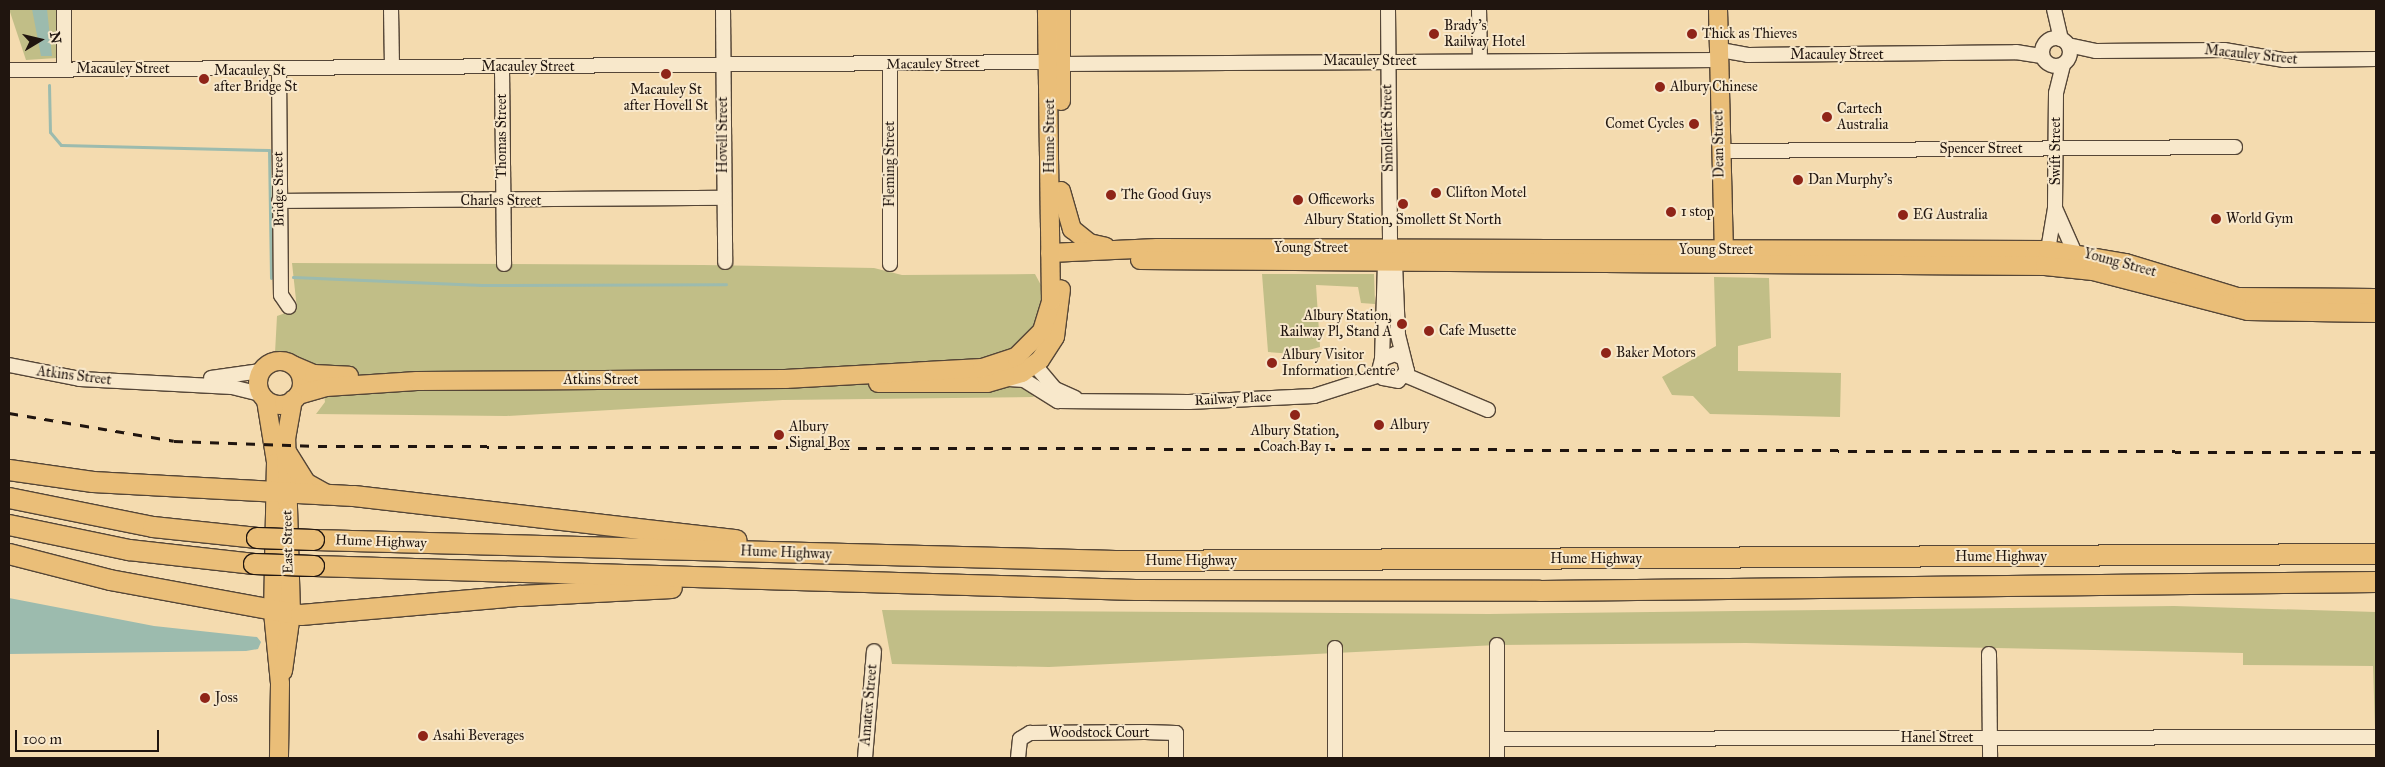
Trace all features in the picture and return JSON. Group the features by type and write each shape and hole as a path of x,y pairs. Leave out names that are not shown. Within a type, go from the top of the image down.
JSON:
{"highway":[{"path":"286,452 305,483 325,494"},
{"path":"9,470 93,482 325,494 778,545 1052,559"},
{"name":"Hume Highway","path":"9,498 153,527 257,538 1052,559 2376,554"},
{"name":"Hume Highway","path":"9,525 129,550 254,564 924,582 1136,590 1540,591 2227,582 2376,582"},
{"path":"2184,556 2376,543"},
{"path":"9,554 110,580 282,613 624,590 924,582"},
{"path":"2227,582 2376,594"}],"main road":[{"name":"Hume Street","path":"1047,9 1054,63 1061,191 1055,258"},
{"name":"Hume Street","path":"1055,258 1054,63 1061,9"},
{"name":"Dean Street","path":"1718,9 1722,55"},
{"name":"Dean Street","path":"1725,9 1722,55 1725,254"},
{"path":"1061,191 1072,229 1089,243 1113,248"},
{"name":"Young Street","path":"1055,258 1113,248 1390,258"},
{"name":"Young Street","path":"1055,258 1390,258 2048,250 2074,251 2237,297 2376,298"},
{"path":"2048,250 2063,267"},
{"name":"Young Street","path":"1725,254 2063,267 2248,311 2376,312"},
{"name":"Atkins Street","path":"296,397 326,387 416,381 785,379 949,385 996,382 1034,364 1049,347 1060,324 1055,258"},
{"name":"Atkins Street","path":"785,379 994,366 1022,354 1047,320 1055,258"},
{"path":"281,360 295,366 302,380 296,397 280,405 263,397 261,371 281,360"},
{"path":"922,370 985,375 1034,364"},
{"name":"Atkins Street","path":"295,366 314,374 416,381"},
{"name":"East Street","path":"263,397 274,431 282,491"},
{"name":"East Street","path":"279,758 282,491 286,452 296,397"}],"street":[{"path":"64,9 64,70"},
{"path":"391,9 392,66"},
{"name":"Hovell Street","path":"723,9 725,262"},
{"name":"Smollett Street","path":"1388,9 1390,258"},
{"path":"1479,9 1480,60"},
{"name":"Swift Street","path":"2048,250 2055,208 2056,93 2054,10"},
{"name":"Macauley Street","path":"9,70 279,69 392,66 502,67 1388,61 1678,58 1722,55 2224,50 2284,60 2376,59"},
{"name":"Fleming Street","path":"890,65 890,264"},
{"name":"Thomas Street","path":"502,67 504,264"},
{"name":"Bridge Street","path":"279,69 281,295 289,307"},
{"name":"Spencer Street","path":"1723,151 2235,147"},
{"name":"Charles Street","path":"280,201 503,201 723,198"},
{"name":"Swift Street","path":"2055,208 2074,251"},
{"path":"1390,258 1405,375"},
{"path":"1390,258 1380,375 1394,382 1405,375"},
{"path":"1382,359 1390,355 1403,358"},
{"name":"Railway Place","path":"1034,364 1059,392 1083,401"},
{"name":"Atkins Street","path":"9,365 58,376 232,387 263,397"},
{"name":"Atkins Street","path":"141,382 236,377 261,371"},
{"name":"Railway Place","path":"996,382 1021,379 1050,400 1083,401 1314,396 1380,375"},
{"path":"1405,375 1488,410"},
{"path":"1497,644 1497,758"},
{"path":"1335,648 1335,758"},
{"name":"Amatex Street","path":"865,758 874,651"},
{"path":"1989,654 1990,758"},
{"name":"Woodstock Court","path":"1018,758 1021,734 1178,731 1176,758"},
{"name":"Hanel Street","path":"1498,739 2376,737"}],"shaded area":[{"path":"9,9 57,9 57,58 26,60"},
{"path":"32,9 47,9 52,56 41,56"},
{"path":"292,263 703,265 874,268 902,275 1035,274 1043,289 1040,317 1023,346 1025,385 1034,397 783,400 506,416 316,414 325,402 320,366 290,353 275,353 277,316 297,309"},
{"path":"1262,274 1374,274 1375,304 1361,303 1358,287 1316,285 1320,347 1294,354 1268,352"},
{"path":"1714,277 1769,278 1771,338 1738,346 1738,371 1841,373 1840,417 1710,414 1693,396 1672,395 1662,377 1716,346"},
{"path":"9,598 154,626 257,637 261,642 258,649 246,651 9,654"},
{"path":"2174,606 2376,612 2376,758 2373,666 2243,665 2243,653 1746,643 1497,645 1049,667 892,664 882,610 1489,614"}],"waterway":[{"path":"49,85 50,132 61,145 269,150 271,278"},
{"path":"293,277 482,285 726,284"}],"railway":[{"path":"9,413 174,441 318,446 2376,452"}],"place":[{"name":"Brady's Railway Hotel","path":"1434,34"},
{"name":"Thick as Thieves","path":"1692,34"},
{"name":"Macauley St after Hovell St","path":"666,74"},
{"name":"Macauley St after Bridge St","path":"204,79"},
{"name":"Albury Chinese","path":"1660,87"},
{"name":"Cartech Australia","path":"1827,117"},
{"name":"Comet Cycles","path":"1694,124"},
{"name":"Dan Murphy's","path":"1798,180"},
{"name":"Clifton Motel","path":"1436,193"},
{"name":"The Good Guys","path":"1111,195"},
{"name":"Officeworks","path":"1298,200"},
{"name":"Albury Station, Smollett St North","path":"1403,204"},
{"name":"1 stop","path":"1671,212"},
{"name":"EG Australia","path":"1903,215"},
{"name":"World Gym","path":"2216,219"},
{"name":"Albury Station, Railway Pl, Stand A","path":"1402,324"},
{"name":"Cafe Musette","path":"1429,331"},
{"name":"Baker Motors","path":"1606,353"},
{"name":"Albury Visitor Information Centre","path":"1272,363"},
{"name":"Albury Station, Coach Bay 1","path":"1295,415"},
{"name":"Albury","path":"1379,425"},
{"name":"Albury Signal Box","path":"779,435"},
{"name":"Joss","path":"205,698"},
{"name":"Asahi Beverages","path":"423,736"}]}
